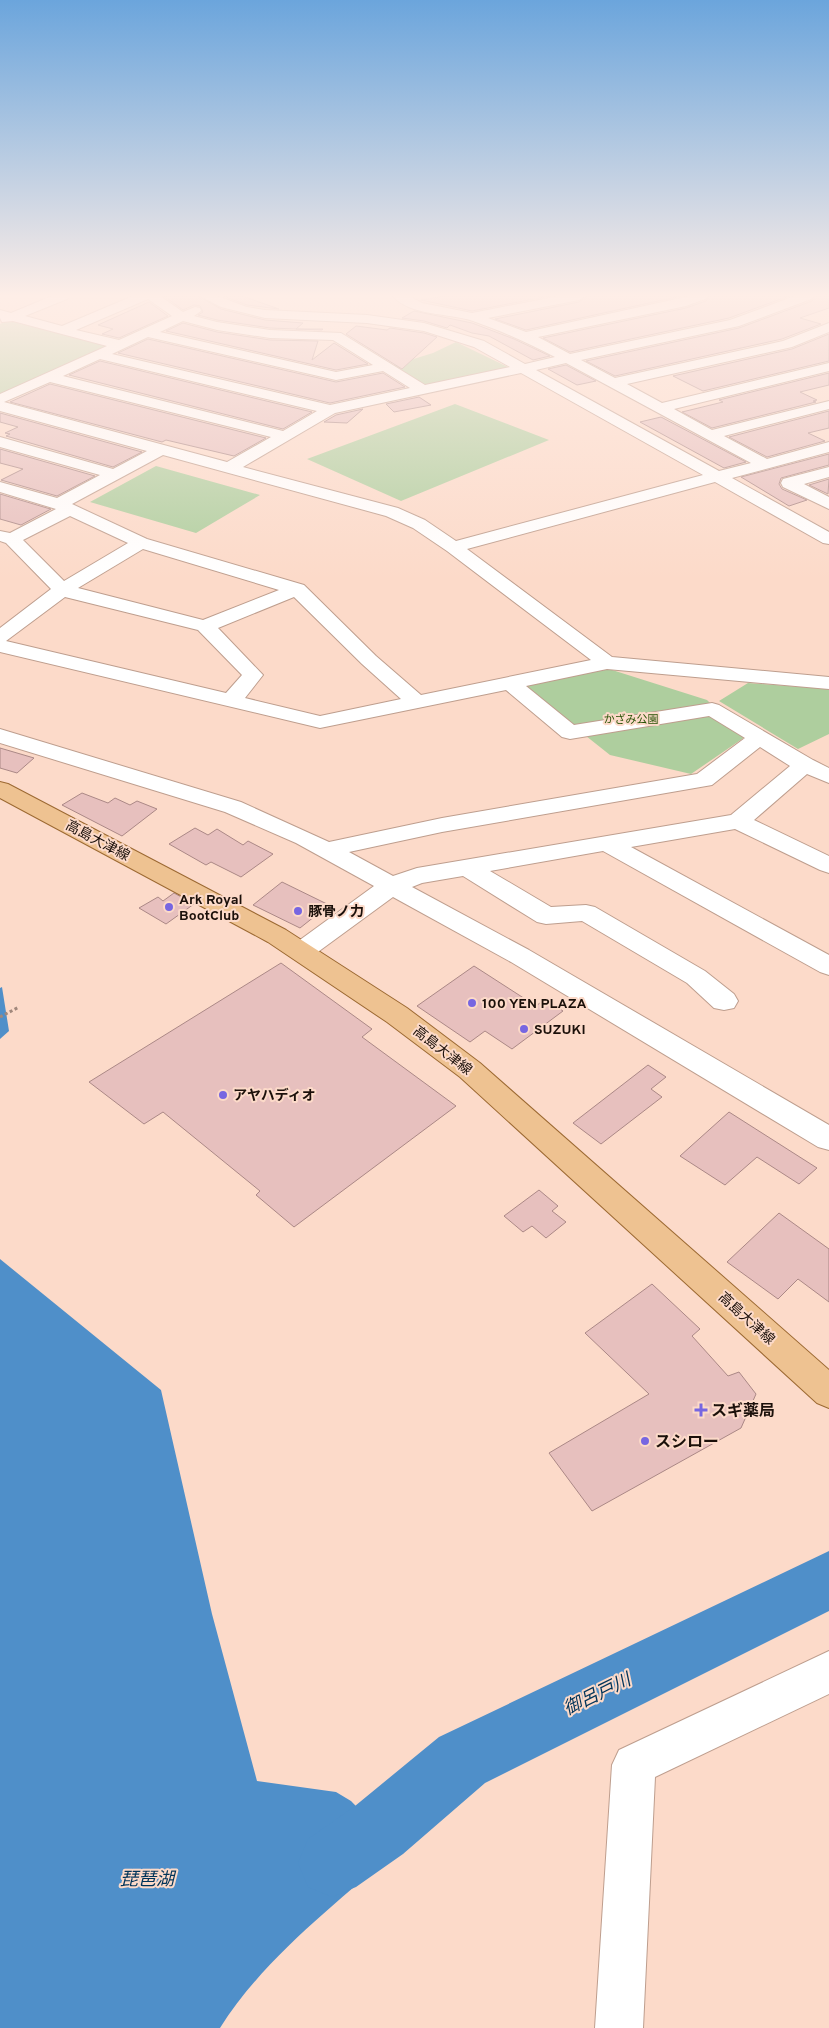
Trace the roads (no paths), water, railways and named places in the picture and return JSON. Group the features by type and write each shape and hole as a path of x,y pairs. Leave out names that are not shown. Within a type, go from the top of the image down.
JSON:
{"main road":[{"name":"高島大津線","path":"0,788 277,936 397,1015 470,1070 829,1392"}],"street":[{"path":"0,399 19,391"},
{"path":"104,391 285,436"},
{"path":"249,391 330,410"},
{"path":"229,468 330,410 420,391"},
{"path":"563,391 829,540"},
{"path":"627,391 765,464"},
{"path":"660,408 721,391"},
{"path":"709,435 829,405"},
{"path":"0,406 392,512 419,524 453,547 607,663"},
{"path":"0,442 114,474"},
{"path":"453,547 829,447"},
{"path":"160,450 114,474 64,507 6,538 62,590 205,626 253,675 232,700"},
{"path":"829,472 789,483 829,504"},
{"path":"0,486 64,507 141,543 297,589 369,660 417,702"},
{"path":"0,637 62,590 141,543"},
{"path":"205,626 297,589"},
{"path":"0,646 320,722 607,663 829,683"},
{"path":"511,684 570,732 712,709 805,765 829,776"},
{"path":"0,736 232,807 304,838 520,956 829,1139"},
{"path":"326,850 442,825 704,780 759,738"},
{"path":"302,952 391,886 417,876 738,821 805,765"},
{"path":"738,821 829,865"},
{"path":"608,844 829,966"},
{"path":"468,868 546,916 586,913 696,977 724,1001"},
{"path":"619,2028 634,1765 829,1672"}],"water":[{"path":"2,987 9,1031 0,1039 0,988"},
{"name":"琵琶湖","path":"0,1259 161,1390 212,1614 257,1781 336,1792 351,1801 398,1849 326,1911 279,1955 237,2003 220,2028 0,2028"}],"waterway":[{"name":"御呂戸川","path":"332,1863 379,1830 462,1760 829,1580"}],"place":[{"name":"Ark Royal BootClub","path":"169,907"},
{"name":"豚骨ノ力","path":"298,911"},
{"name":"100 YEN PLAZA","path":"472,1003"},
{"name":"SUZUKI","path":"524,1029"},
{"name":"アヤハディオ","path":"223,1095"},
{"name":"スギ薬局","path":"701,1410"},
{"name":"スシロー","path":"645,1441"}],"park label":[{"name":"かざみ公園","path":"631,719"}]}
